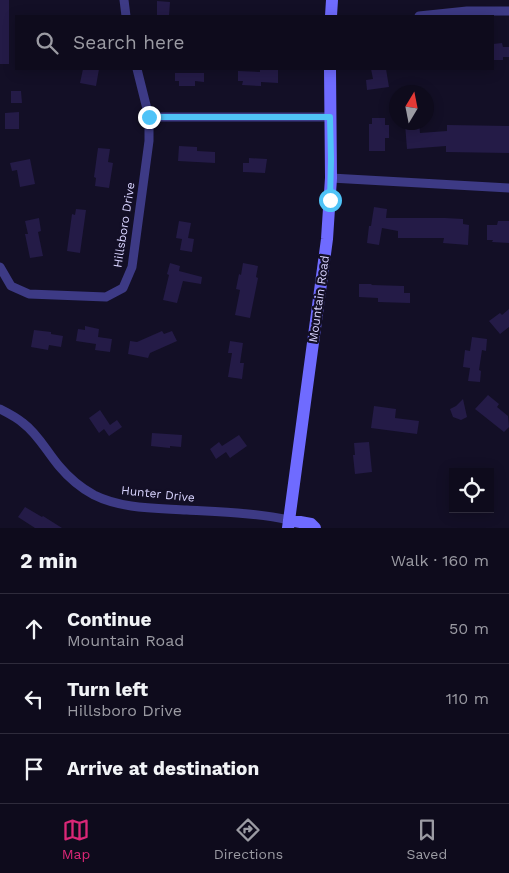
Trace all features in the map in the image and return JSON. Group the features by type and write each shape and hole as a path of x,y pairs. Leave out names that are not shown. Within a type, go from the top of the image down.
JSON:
{"main road":[{"path":"331,15 332,0"},
{"name":"Mountain Road","path":"290,525 327,239 331,178 330,70"},
{"path":"290,525 311,524 315,528"}],"street":[{"path":"124,0 126,15"},
{"path":"429,15 467,11 509,11"},
{"name":"Hillsboro Drive","path":"0,267 11,286 29,294 106,297 123,288 132,267 149,141 149,117 137,70"},
{"path":"149,117 330,117"},
{"path":"331,178 509,188"},
{"name":"Hunter Drive","path":"0,409 24,423 71,479 104,499 125,505 153,508 248,514 290,525"}],"building":[{"path":"0,0 9,0 9,64 0,64"},
{"path":"157,1 170,2 169,15 157,15"},
{"path":"502,43 503,47 509,47 509,57 503,57 503,60 494,60 494,44"},
{"path":"83,70 99,70 96,86 80,83"},
{"path":"260,70 278,70 278,83 261,82 261,86 242,85 243,81 238,81 238,71 260,72"},
{"path":"371,70 386,70 389,87 367,90 366,80 373,79"},
{"path":"175,73 204,73 204,82 195,81 195,86 179,86 179,81 175,81"},
{"path":"11,91 21,91 22,103 11,103"},
{"path":"19,112 19,129 5,129 5,113"},
{"path":"372,118 385,118 385,125 389,125 389,138 385,138 385,151 369,151 369,124 372,124"},
{"path":"447,125 509,126 509,153 446,152 446,146 407,149 405,130 420,130 420,133 447,131"},
{"path":"179,146 197,147 197,151 215,152 215,163 178,161"},
{"path":"98,148 110,149 108,162 113,163 109,188 95,186 96,178 94,177"},
{"path":"249,158 267,159 265,173 243,172 243,163 249,163"},
{"path":"30,159 35,184 20,187 17,170 12,171 10,163"},
{"path":"374,207 387,209 386,218 463,219 463,224 469,225 468,245 443,243 444,238 398,238 398,231 382,228 379,245 367,243"},
{"path":"76,209 86,210 80,253 67,251 72,214 75,215"},
{"path":"39,218 41,231 38,232 43,256 30,258 25,234 28,234 25,221"},
{"path":"179,221 191,223 188,238 194,239 192,252 180,250 182,239 176,238"},
{"path":"498,221 509,221 509,243 487,240 487,225 497,225"},
{"path":"170,263 180,266 179,271 202,277 201,284 183,281 177,303 163,300"},
{"path":"243,263 258,266 256,277 258,278 250,318 235,315 240,290 236,289"},
{"path":"359,284 404,286 404,293 410,293 410,303 378,302 378,298 359,297"},
{"path":"509,309 509,327 500,334 489,321 500,313 502,315"},
{"path":"85,326 99,329 98,337 112,339 110,352 95,350 96,344 76,341 78,329 85,330"},
{"path":"34,330 63,336 61,347 49,345 48,350 31,347"},
{"path":"162,331 164,334 172,331 177,341 150,353 148,358 128,354 130,341 137,342"},
{"path":"472,337 487,339 486,351 482,350 479,370 481,371 480,382 468,381 470,368 463,367 465,350 470,351"},
{"path":"230,341 243,343 240,363 244,363 242,379 228,377 232,353 228,353"},
{"path":"488,395 499,404 497,407 508,416 509,427 504,432 475,409"},
{"path":"463,399 467,417 461,420 453,417 450,409"},
{"path":"374,406 396,409 395,418 419,421 417,434 371,428"},
{"path":"100,410 110,425 117,420 122,427 109,436 104,429 99,433 89,418"},
{"path":"152,433 182,435 181,447 151,446"},
{"path":"239,435 247,446 230,458 226,452 216,459 210,449 219,442 222,446"},
{"path":"369,442 372,472 355,474 354,443"},
{"path":"25,507 62,528 35,528 18,517"}],"route":[{"path":"149,117 330,117 330,200"}]}
